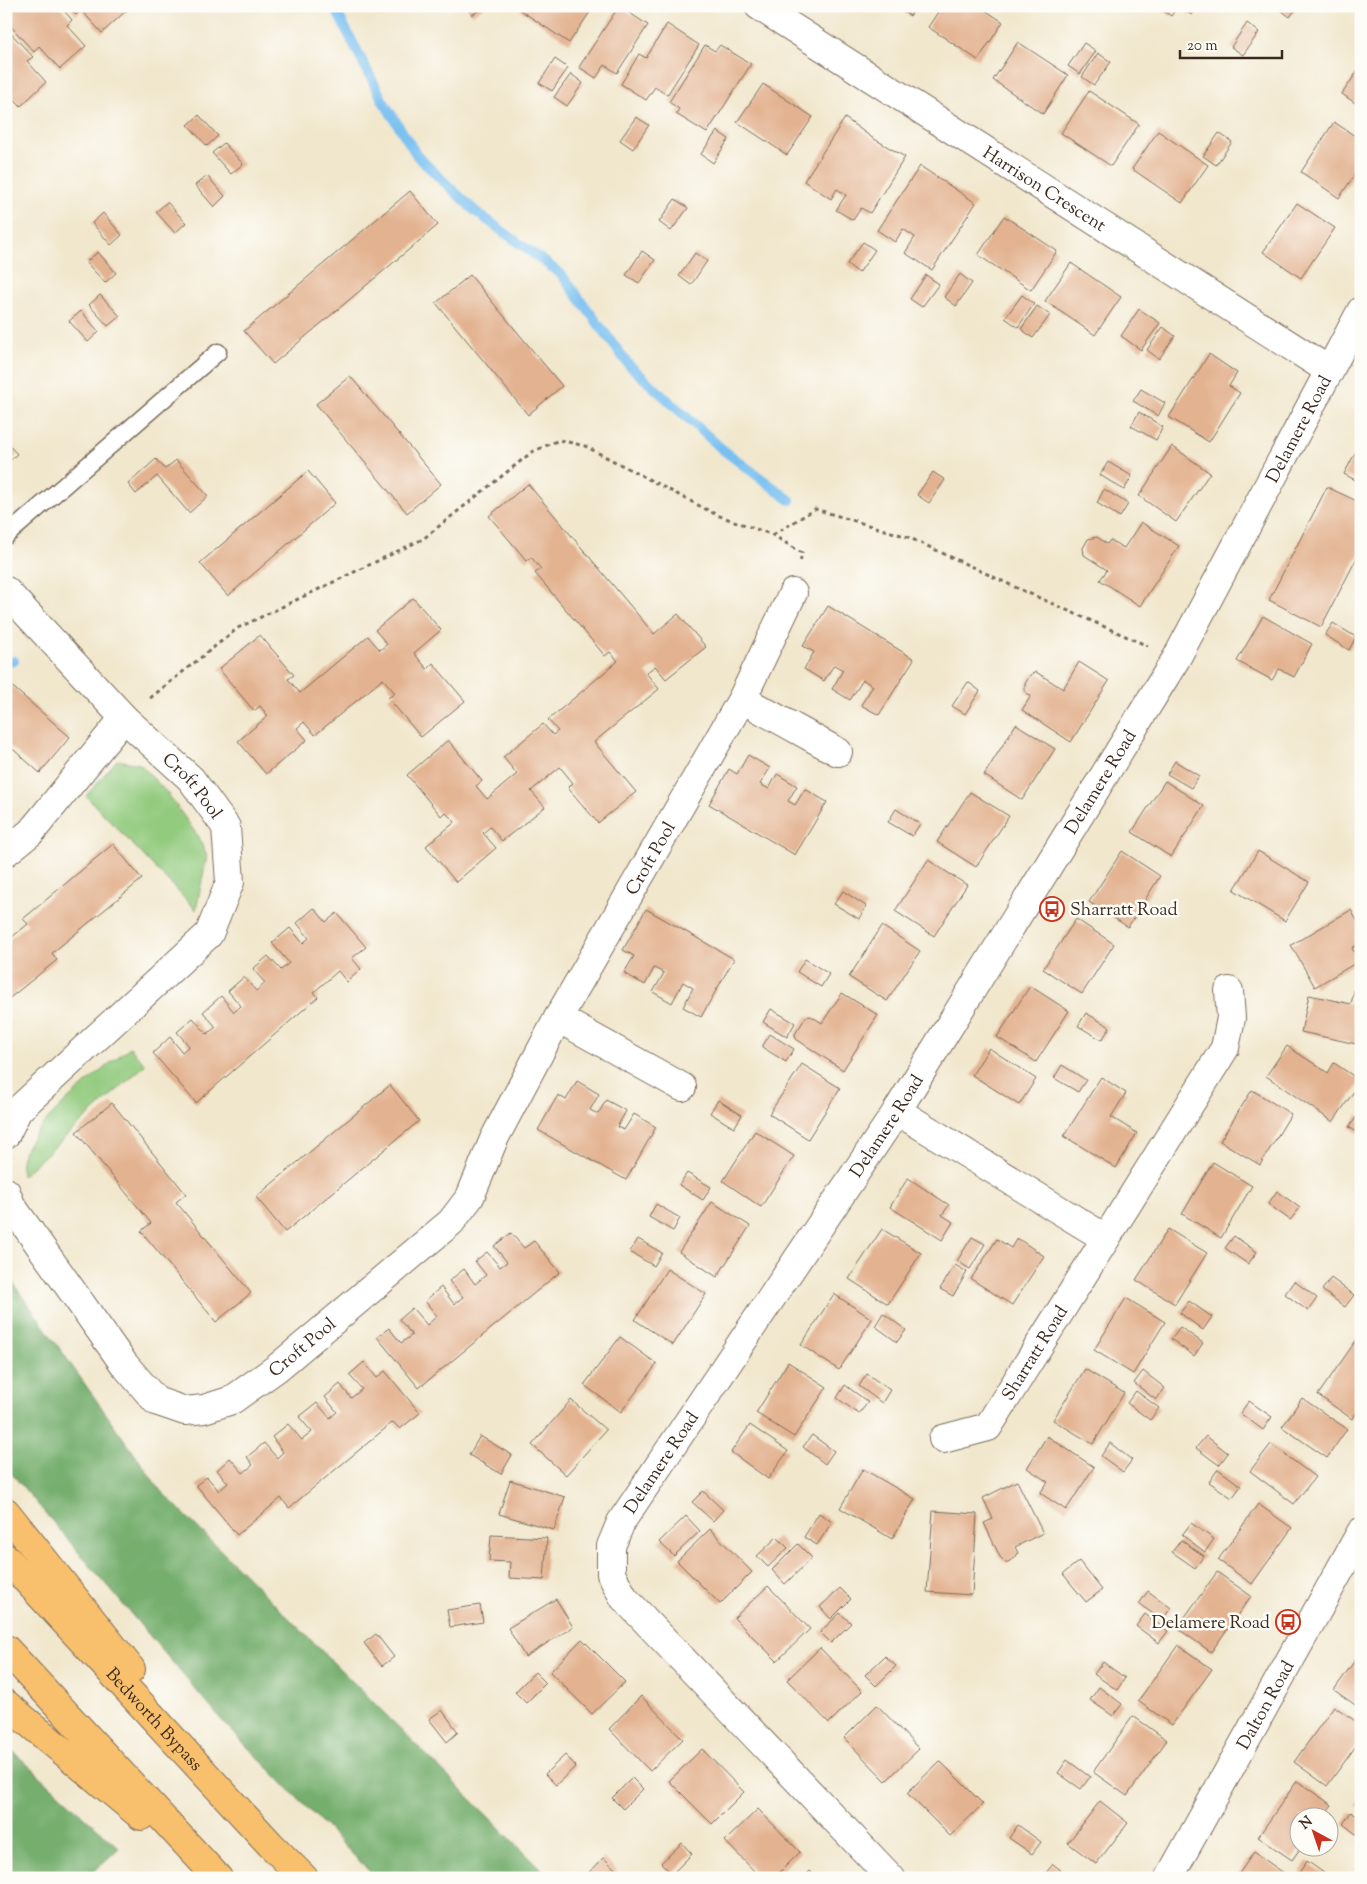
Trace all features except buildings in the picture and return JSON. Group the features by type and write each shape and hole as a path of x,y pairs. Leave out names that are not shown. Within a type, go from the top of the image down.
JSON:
{"highway":[{"path":"6,1512 270,1844"},
{"name":"Bedworth Bypass","path":"6,1558 270,1844 304,1878"},
{"path":"6,1649 217,1878"},
{"path":"6,1704 217,1878"}],"street":[{"name":"Harrison Crescent","path":"759,6 1330,370"},
{"name":"Delamere Road","path":"891,1878 624,1598 611,1574 611,1546 621,1522 897,1111 1176,658 1361,311"},
{"name":"Croft Pool","path":"6,591 124,718 191,779 226,827 230,882 208,934 18,1110 6,1134"},
{"name":"Croft Pool","path":"6,1192 11,1205 124,1364 156,1401 185,1411 204,1410 232,1400 277,1368 451,1222 470,1197 494,1139 558,1018 742,699 793,593"},
{"path":"742,699 838,752"},
{"path":"6,852 31,832 124,718"},
{"name":"Sharratt Road","path":"943,1439 988,1427 1104,1238 1225,1048 1231,1018 1229,991"},
{"path":"558,1018 682,1087"},
{"path":"897,1111 1104,1238"},
{"name":"Dalton Road","path":"1169,1878 1361,1532"}],"lane":[{"path":"6,536 218,352"}],"path":[{"path":"124,718 238,628 423,538 532,452 558,440 585,446 717,515 773,535 802,553 793,593"},
{"path":"773,535 815,509 908,537 1017,588 1176,658"}],"green space":[{"path":"117,760 140,764 168,794 197,835 207,856 196,910 86,796"},
{"path":"130,1047 145,1065 22,1176 21,1161 26,1148 36,1132 85,1084"},
{"path":"6,1273 160,1490 550,1878 376,1878 224,1723 6,1467"},
{"path":"6,1745 119,1848 87,1878 6,1878"}],"waterway":[{"path":"334,6 383,101 418,157 475,211 561,274 629,365 722,449 790,500"},
{"path":"6,663 14,661"}],"place":[{"name":"Sharratt Road","path":"1052,909"},
{"name":"Delamere Road","path":"1288,1622"}]}
